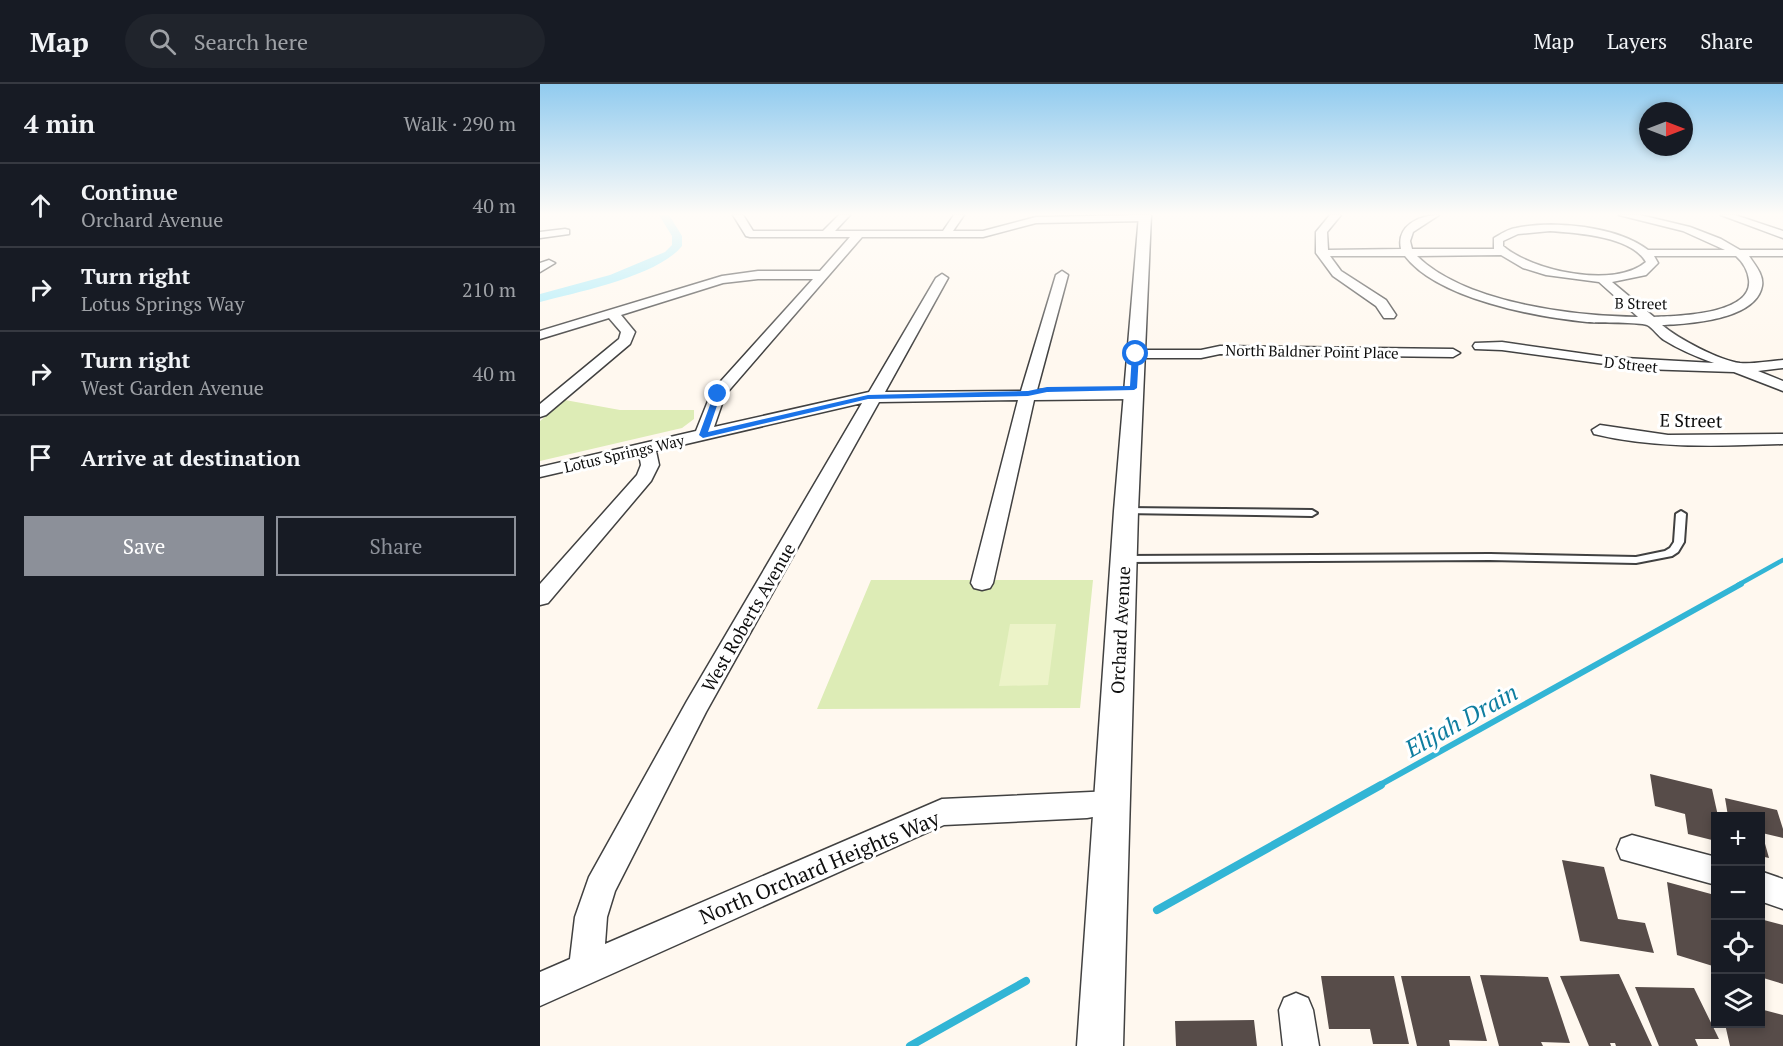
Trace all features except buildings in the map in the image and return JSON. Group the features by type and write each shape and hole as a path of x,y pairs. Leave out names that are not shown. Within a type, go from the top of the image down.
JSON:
{"street":[{"path":"703,435 718,394 836,260"},
{"name":"Orchard Avenue","path":"1096,1043 1112,803 1126,512 1142,260"},
{"path":"1326,260 1331,269 1381,304 1389,315"},
{"name":"B Street","path":"1414,260 1436,276 1492,298 1569,315 1650,321 1712,317 1752,304 1762,295 1765,285 1762,274 1746,260"},
{"path":"1513,260 1542,270 1601,278 1629,276 1648,270 1652,263 1650,260"},
{"path":"540,335 722,280 758,275 823,275"},
{"path":"982,583 1028,393 1062,275"},
{"name":"West Roberts Avenue","path":"586,968 591,917 600,887 696,708 942,278"},
{"path":"1601,278 1667,336 1736,368 1783,386"},
{"path":"540,412 625,341 628,332 612,313"},
{"name":"D Street","path":"1480,346 1502,346 1637,366 1675,369 1736,368 1783,364"},
{"name":"North Baldner Point Place","path":"1136,354 1201,354 1220,350 1453,352"},
{"name":"Lotus Springs Way","path":"540,472 843,401 873,397 1028,393 1047,396 1134,391"},
{"name":"E Street","path":"1600,430 1631,438 1743,441 1783,439"},
{"path":"540,598 645,477 650,465 647,448"},
{"name":"North Orchard Heights Way","path":"540,989 942,812 1112,803"},
{"path":"1632,849 1711,870"},
{"path":"1765,887 1783,894"},
{"path":"1296,1010 1301,1046"}],"lane":[{"path":"1126,512 1312,513"},
{"path":"1124,559 1490,557 1636,560 1661,556 1674,550 1679,542 1681,514"}],"green space":[{"path":"565,400 620,410 694,410 694,419 682,428 540,461 540,421"},
{"path":"871,580 1093,580 1080,708 817,709"},
{"path":"1010,624 1056,624 1048,685 999,686"}],"waterway":[{"path":"540,298 614,278 659,260"},
{"name":"Elijah Drain","path":"1738,585 1783,560"},
{"name":"Elijah Drain","path":"1378,786 1741,584"},
{"name":"Elijah Drain","path":"1157,910 1381,785"},
{"name":"Elijah Drain","path":"910,1046 1026,981"}],"route":[{"path":"718,394 703,435 868,397 1134,388 1136,354"}]}
